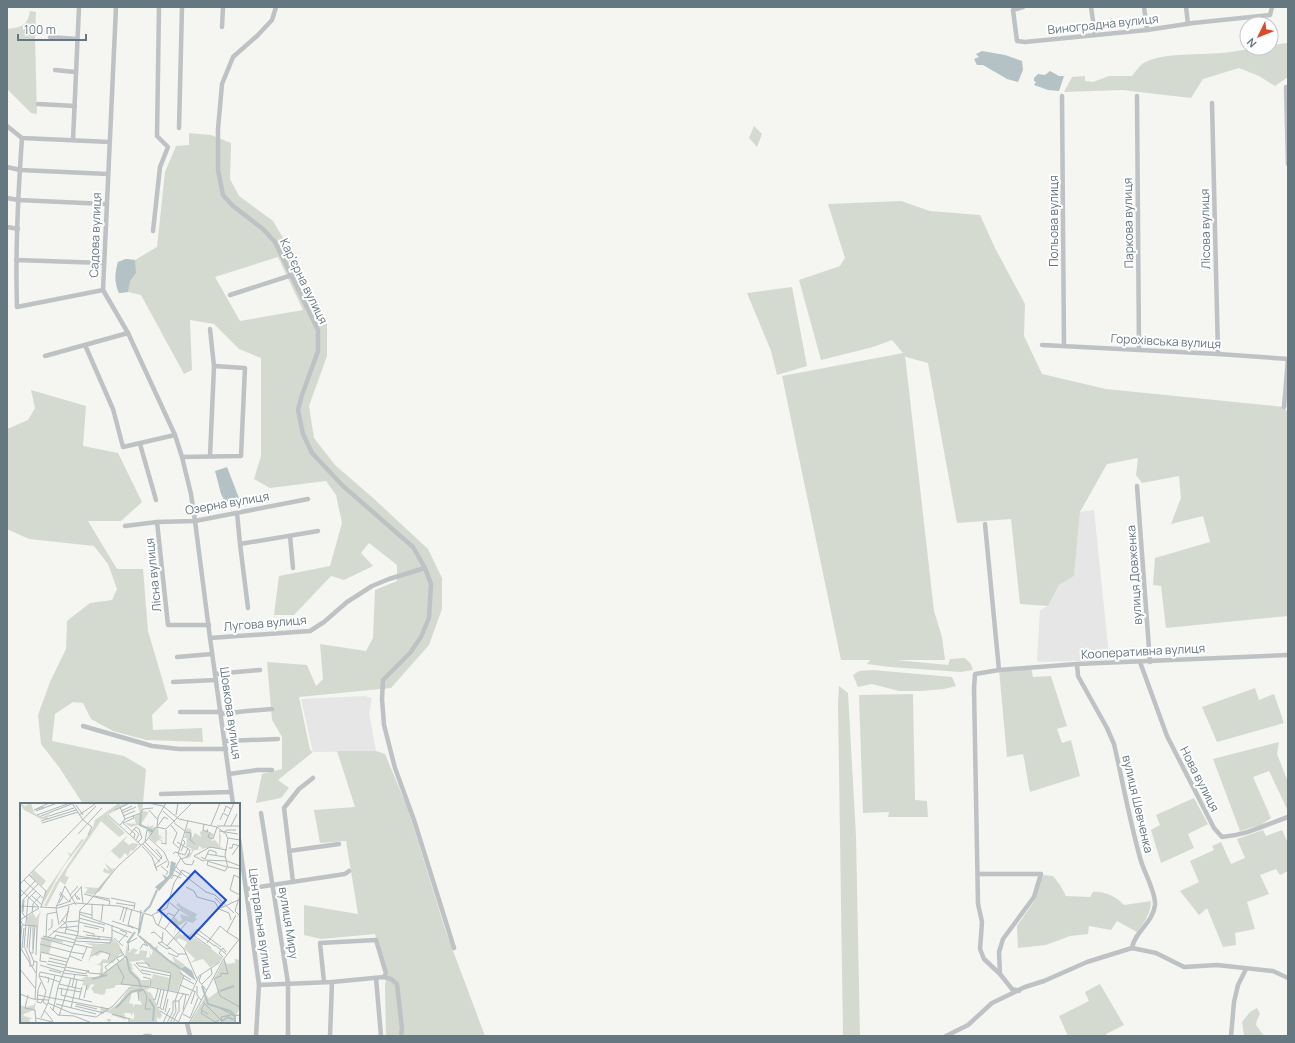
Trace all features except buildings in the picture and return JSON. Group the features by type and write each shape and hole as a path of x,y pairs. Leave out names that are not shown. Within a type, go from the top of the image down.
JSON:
{"street":[{"path":"73,140 78,7"},
{"name":"Садова вулиця","path":"116,7 103,290 128,333 175,435 191,494 195,521"},
{"path":"153,231 160,167 168,147 157,136 159,7"},
{"path":"179,128 182,7"},
{"path":"222,27 223,7"},
{"name":"Кар'єрна вулиця","path":"276,7 272,20 257,36 233,57 222,84 218,129 218,170 223,195 233,206 262,229 275,242 318,330 318,351 298,410 303,434 312,453 343,486 413,548 425,568 431,584 429,618 422,637 410,653 384,680 382,700 384,725 395,768 414,820 454,948"},
{"name":"Виноградна вулиця","path":"1023,7 1013,10 1017,41 1025,42 1147,30 1270,15 1272,7"},
{"path":"1091,7 1094,35"},
{"path":"1144,7 1147,30"},
{"path":"1186,7 1188,24"},
{"path":"50,37 77,39"},
{"path":"55,70 75,72"},
{"path":"1286,87 1288,164"},
{"name":"Польова вулиця","path":"1062,96 1064,346"},
{"name":"Паркова вулиця","path":"1137,96 1139,350"},
{"name":"Лісова вулиця","path":"1212,103 1218,354"},
{"path":"38,104 75,106"},
{"path":"7,126 22,138 110,142"},
{"path":"22,138 16,260 17,307 103,290"},
{"path":"7,167 20,170 108,174"},
{"path":"7,198 18,200 106,204"},
{"path":"7,227 18,229"},
{"path":"16,260 104,263"},
{"path":"230,295 292,275"},
{"path":"210,329 214,366 210,456"},
{"path":"45,356 128,333"},
{"path":"85,345 113,409 123,447 175,435"},
{"name":"Горохівська вулиця","path":"1042,345 1288,359"},
{"path":"1284,407 1288,359"},
{"path":"182,457 241,456 245,368 214,366"},
{"path":"140,444 156,500"},
{"name":"вулиця Довженка","path":"1137,486 1150,662"},
{"name":"Озерна вулиця","path":"125,526 157,522 195,521 308,499"},
{"path":"237,513 248,608"},
{"path":"195,521 209,625"},
{"name":"Лісна вулиця","path":"157,522 168,625 209,625"},
{"path":"985,524 999,670"},
{"path":"240,544 318,531"},
{"path":"290,536 293,568"},
{"name":"Лугова вулиця","path":"210,638 310,631 324,622 347,602 372,586 425,568"},
{"name":"Шовкова вулиця","path":"209,625 231,792 234,803"},
{"path":"177,657 212,654"},
{"name":"Кооперативна вулиця","path":"1019,991 1012,989 1000,974 984,959 980,949 982,922 978,904 974,674 999,670 1077,664 1288,655"},
{"name":"Нова вулиця","path":"1140,662 1166,736 1214,828 1222,837 1236,836 1263,828 1288,817"},
{"name":"вулиця Шевченка","path":"1077,664 1078,676 1107,728 1114,744 1141,862 1155,903 1154,912 1148,922 1138,933 1133,942 1132,948"},
{"path":"215,674 260,670"},
{"path":"173,682 216,680"},
{"path":"180,712 221,713 272,709"},
{"path":"83,726 152,746 179,749 226,749"},
{"path":"225,741 278,739"},
{"path":"229,774 258,770 272,770"},
{"path":"293,882 284,808 299,788 313,778"},
{"path":"161,794 231,792"},
{"name":"вулиця Миру","path":"261,813 288,983 288,1036"},
{"path":"289,851 339,844"},
{"name":"Центральна вулиця","path":"240,846 259,985 256,1036"},
{"path":"246,889 345,874 349,871"},
{"path":"978,874 1041,874 1034,897 1000,945 1000,974"},
{"path":"324,982 320,943 376,940 386,973 384,977"},
{"path":"946,1036 968,1024 990,1004 1019,991 1024,987 1044,981 1087,962 1132,948 1156,953 1184,967 1217,966 1246,968 1273,971 1288,978"},
{"path":"1231,1036 1234,1002 1238,985 1246,968"},
{"path":"259,985 332,982 384,977 391,979 397,984 402,1029 401,1036"},
{"path":"376,978 380,1036"},
{"path":"330,1036 332,982"},
{"path":"187,1023 190,1036"}],"shaded area":[{"path":"30,11 36,12 35,38 37,114 31,113 7,89 7,29 20,27 23,25 29,16"},
{"path":"1288,43 1288,77 1275,86 1259,76 1239,68 1203,79 1191,98 1122,90 1064,92 1072,77 1085,76 1085,81 1093,82 1109,76 1132,76 1142,64 1150,60 1170,56 1239,51 1239,56 1279,56 1279,44"},
{"path":"982,51 1005,55 1022,61 1023,70 1018,82 1007,79 983,65 977,65 974,59 979,57 976,54"},
{"path":"1050,71 1059,76 1064,76 1059,91 1048,90 1034,85 1036,82 1034,81 1034,78 1038,74 1045,75"},
{"path":"754,126 762,134 757,147 749,138"},
{"path":"189,133 211,135 231,143 230,179 239,196 273,221 292,253 327,321 327,356 309,406 314,438 335,465 428,549 442,578 442,609 429,645 391,688 299,697 310,750 313,752 278,780 289,788 281,798 256,803 262,774 282,769 282,737 272,720 267,662 307,665 316,686 323,679 320,644 366,651 373,638 375,590 397,581 397,565 369,543 361,553 373,566 344,580 331,576 294,615 274,615 279,576 330,566 342,523 336,495 326,481 270,488 254,479 261,456 261,358 239,349 214,324 190,320 192,370 184,374 141,295 128,292 119,293 116,285 118,262 126,259 135,260 157,247 165,172 176,146 189,145","holes":["278,257 303,310 240,321 215,277"]},
{"path":"901,201 930,211 980,215 995,248 1025,304 1024,336 1042,374 1106,389 1284,407 1288,413 1288,616 1166,628 1161,586 1153,585 1155,558 1210,542 1203,516 1171,524 1181,498 1179,476 1142,483 1136,475 1138,458 1107,464 1080,512 1074,576 1059,585 1048,606 1020,604 1011,519 957,523 928,363 906,357 905,355 934,611 942,637 945,660 896,660 948,665 950,659 965,658 971,664 973,670 961,672 890,667 867,664 870,660 841,660 782,376 903,353 892,340 873,347 821,360 799,280 840,266 845,258 828,204"},
{"path":"126,259 135,260 136,273 130,281 128,292 119,293 116,281 117,266 118,262"},
{"path":"792,287 807,366 777,375 771,351 747,293"},
{"path":"31,390 86,406 83,446 118,453 142,502 121,521 88,521 117,569 143,569 148,631 168,699 152,715 153,730 202,728 203,742 146,740 113,731 91,719 83,703 73,702 55,714 52,741 124,756 146,769 143,803 82,803 59,767 41,744 38,715 50,682 66,649 67,621 90,603 112,600 117,589 108,564 94,546 29,539 7,529 7,429 28,420 35,408"},
{"path":"227,467 239,498 231,508 228,507 221,494 215,471"},
{"path":"1094,510 1109,656 1108,660 1039,662 1037,660 1040,610 1048,606 1059,585 1074,576 1080,512"},
{"path":"1031,667 1033,677 1051,676 1067,726 1057,729 1062,743 1071,740 1080,776 1030,792 1023,754 1007,757 999,670"},
{"path":"873,670 952,677 956,686 944,689 921,691 899,691 872,684 858,687 853,675 859,671"},
{"path":"839,686 848,693 856,836 860,1036 843,1036 838,704"},
{"path":"1255,688 1259,700 1274,694 1284,723 1217,742 1202,707"},
{"path":"913,694 915,800 927,801 928,817 888,817 889,812 863,813 859,695"},
{"path":"365,696 372,698 369,713 376,751 313,752 301,699"},
{"path":"1279,742 1277,754 1288,782 1288,811 1269,771 1253,777 1271,818 1261,825 1240,831 1213,759"},
{"path":"337,751 376,751 385,754 408,809 446,932 485,1036 386,1036 385,984 388,974 375,934 321,939 304,935 304,905 358,914 346,841 320,843 314,810 355,807"},
{"path":"1194,798 1208,824 1188,834 1194,848 1161,863 1151,830 1160,825 1156,815"},
{"path":"1263,830 1266,836 1282,830 1288,843 1288,871 1280,875 1276,869 1260,875 1269,894 1247,902 1255,929 1235,933 1236,945 1223,947 1207,908 1199,915 1180,891 1199,882 1190,861 1214,850 1212,846 1221,842 1231,864 1245,858 1237,839"},
{"path":"1043,875 1053,876 1066,896 1090,897 1093,892 1101,892 1117,899 1124,905 1151,901 1150,910 1147,918 1137,932 1117,921 1111,930 1089,926 1088,934 1070,936 1046,945 1018,948 1017,926 1035,900"},
{"path":"1100,984 1124,1025 1106,1034 1107,1036 1068,1036 1059,1016 1089,1001 1085,992"},
{"path":"1257,1008 1260,1014 1256,1025 1264,1036 1244,1036 1242,1022 1250,1012"}]}
